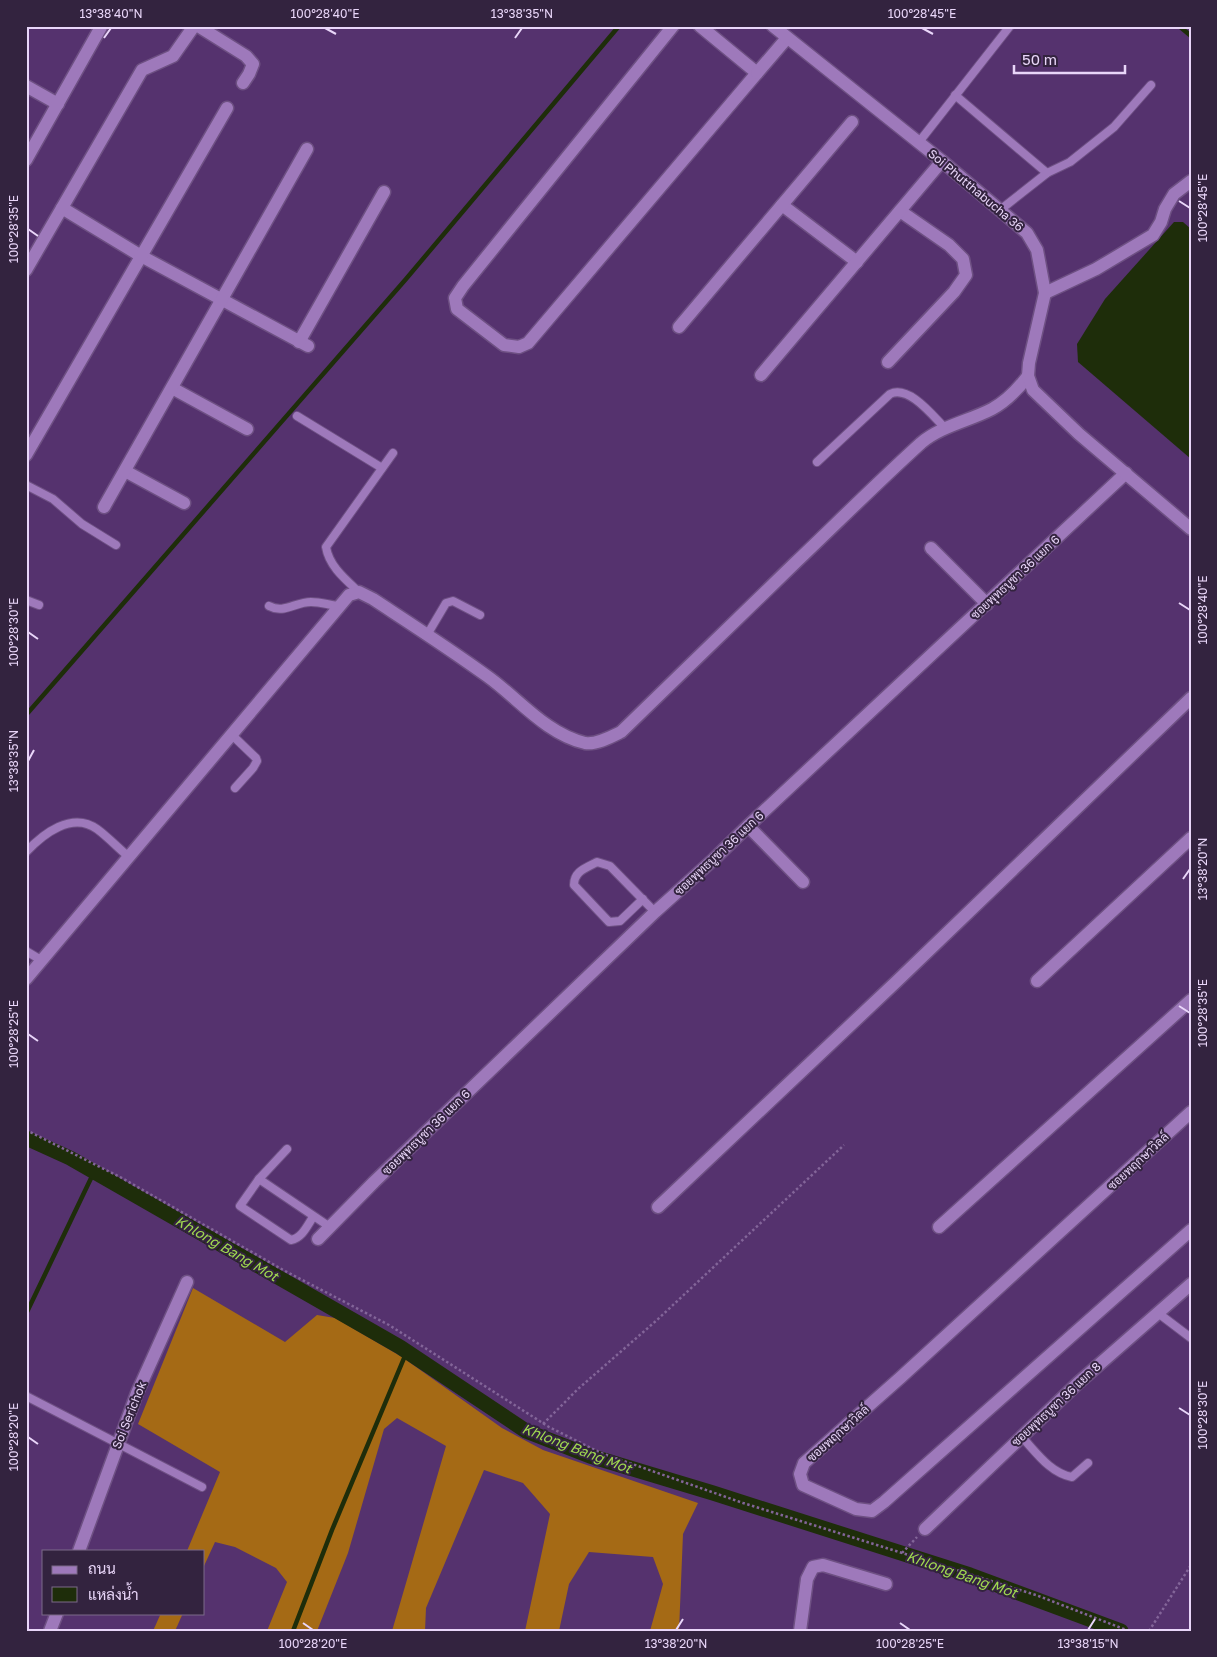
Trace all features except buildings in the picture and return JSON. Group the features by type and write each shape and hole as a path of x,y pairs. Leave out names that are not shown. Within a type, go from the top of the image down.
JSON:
{"street":[{"path":"26,160 31,141 58,104 101,26"},
{"path":"26,270 142,70 172,56 196,26 246,56 253,64 243,83"},
{"path":"673,26 455,298 457,309 504,346 518,347 528,343 787,38"},
{"path":"700,26 757,73"},
{"name":"Soi Phutthabucha 36","path":"774,26 942,161 1027,233 1037,250 1045,293 1030,352 1028,376"},
{"path":"26,86 58,104"},
{"path":"26,455 227,108"},
{"path":"679,327 852,122"},
{"path":"104,507 307,149"},
{"path":"761,375 942,161"},
{"path":"1045,293 1096,269 1153,235 1174,194 1191,181"},
{"path":"62,208 142,256 303,344 384,192"},
{"path":"782,205 857,262"},
{"path":"888,362 954,292 966,275 963,259 949,245 900,211"},
{"path":"26,979 350,595 358,592 373,599 489,677 552,728 587,744 605,739 621,732 867,493 932,434 994,408 1012,395 1028,376"},
{"path":"1028,376 1033,390 1042,400 1191,529"},
{"path":"172,388 247,429"},
{"path":"125,470 184,503"},
{"name":"ซอยพุทธบูชา 36 แยก 6","path":"318,1239 374,1182 655,912 1126,474"},
{"path":"931,548 987,604"},
{"path":"658,1207 896,982 1191,698"},
{"path":"748,826 803,882"},
{"path":"1037,981 1191,838"},
{"path":"939,1227 1191,1000"},
{"name":"ซอยพฤกษาวิลล์","path":"1191,1112 804,1463 800,1474 804,1484 856,1509 872,1510 884,1502 1191,1230"},
{"name":"Soi Serichok","path":"79,1550 117,1443 137,1393 187,1282"},
{"name":"ซอยพุทธบูชา 36 แยก 8","path":"925,1529 1021,1436 1191,1284"},
{"path":"800,1631 807,1579 813,1567 823,1565 886,1584"},
{"path":"52,1630 57,1614"}],"lane":[{"path":"918,142 1010,26"},
{"path":"1000,210 1047,173 1070,162 1114,127 1150,85"},
{"path":"955,95 1047,173"},
{"path":"817,462 890,394 896,392 905,392 912,396 945,428"},
{"path":"297,416 382,468"},
{"path":"358,592 333,567 326,547 393,453"},
{"path":"26,485 53,499 82,524 116,545"},
{"path":"26,600 38,606"},
{"path":"269,606 284,609 298,603 311,602 339,606"},
{"path":"427,635 446,603 453,602 480,616"},
{"path":"232,736 256,758 253,768 235,788"},
{"path":"26,852 58,826 71,822 83,823 96,828 129,857"},
{"path":"642,899 620,921 609,922 574,885 574,880 578,872 600,862 610,866 655,912"},
{"path":"26,951 41,960"},
{"path":"287,1148 259,1179 240,1206 291,1240 300,1236 313,1217"},
{"path":"259,1179 330,1227"},
{"path":"1158,1312 1191,1338"},
{"path":"26,1396 202,1487"},
{"path":"1021,1436 1054,1470 1064,1476 1072,1477 1088,1463"}],"path":[{"path":"26,1130 120,1177 285,1271 389,1325 543,1424 601,1453 743,1503 1036,1595 1129,1631"},
{"path":"543,1424 578,1389 657,1320 844,1144"},
{"path":"902,1552 925,1529"},
{"path":"1149,1631 1191,1565"}],"shaded area":[{"path":"193,1288 285,1342 317,1315 335,1318 402,1357 502,1428 543,1450 698,1503 683,1534 679,1631 650,1631 663,1584 653,1557 589,1552 569,1584 559,1631 525,1631 550,1514 523,1483 484,1470 426,1608 425,1631 392,1631 446,1446 397,1418 384,1429 348,1553 317,1631 267,1631 287,1582 276,1568 235,1547 215,1542 205,1564 205,1550 187,1550 220,1472 138,1424"},
{"path":"161,1614 183,1614 175,1631 153,1631"}],"water":[{"path":"1174,222 1183,222 1191,229 1191,459 1078,362 1077,344 1105,299"}],"waterway":[{"path":"26,715 406,279 619,26"},
{"path":"1179,26 1191,36"},
{"name":"Khlong Bang Mot","path":"26,1138 70,1158 400,1347 526,1431 590,1456 970,1575 1121,1631"},
{"path":"26,1314 94,1172"},
{"path":"293,1631 332,1530 407,1351"}]}
